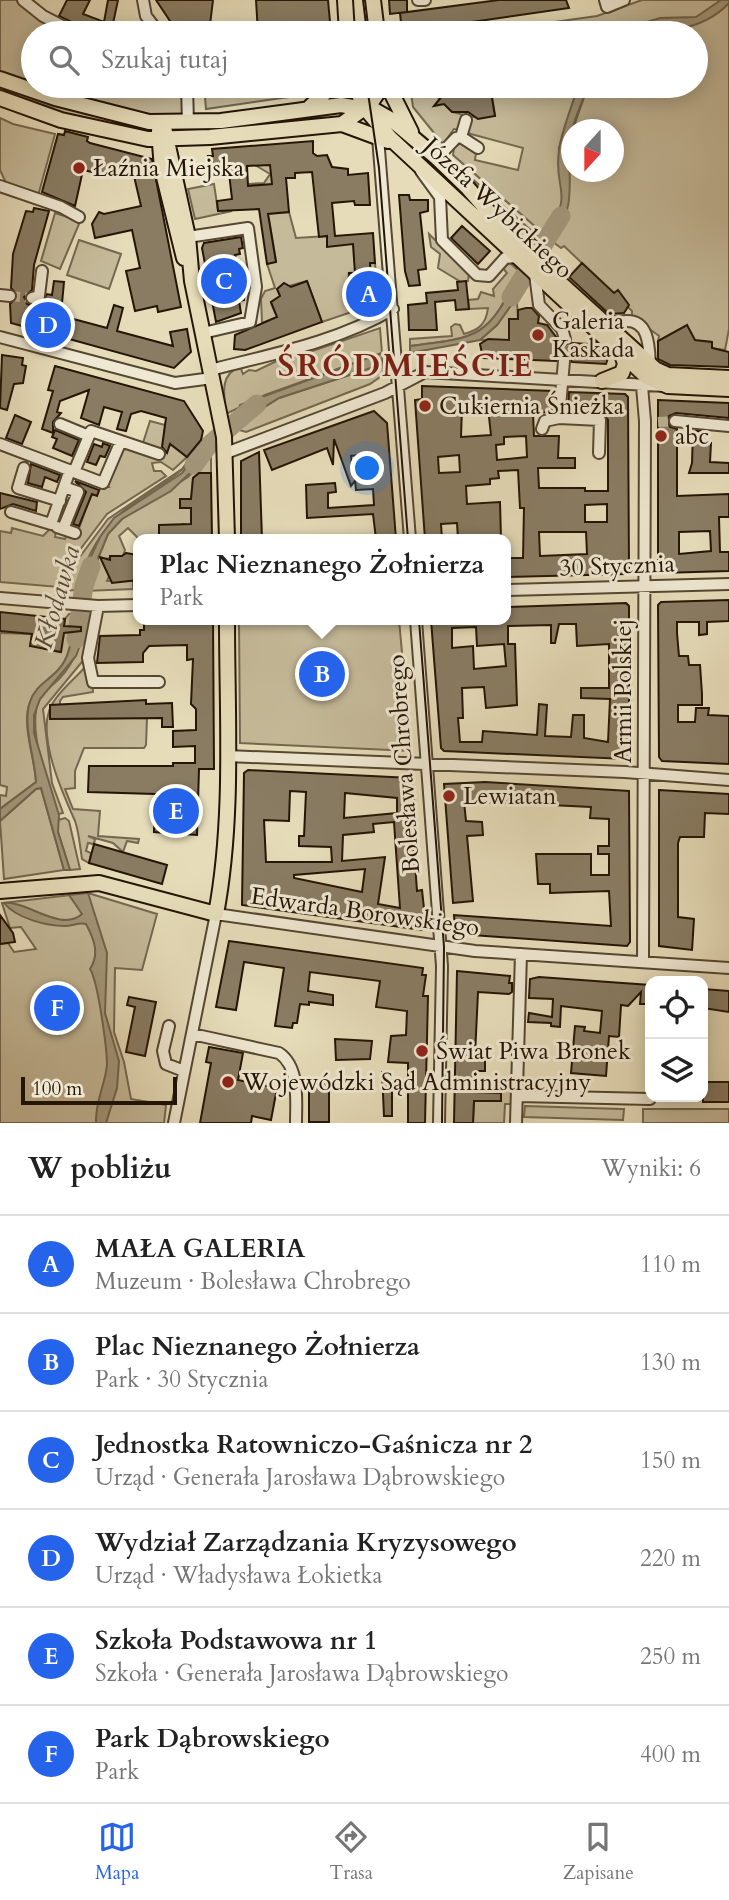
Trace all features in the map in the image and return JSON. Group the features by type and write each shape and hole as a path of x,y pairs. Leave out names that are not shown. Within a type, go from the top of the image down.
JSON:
{"main road":[{"path":"345,0 346,21"},
{"path":"373,0 376,21"},
{"path":"0,79 21,87"},
{"path":"0,98 61,120 163,140 342,124 378,136 401,149"},
{"path":"52,98 135,120 162,123 188,123 341,105 365,108 392,120 413,136"},
{"path":"308,108 319,98"},
{"name":"Józefa Wybickiego","path":"360,98 365,108 401,149 519,253 626,358 647,377 668,380"},
{"path":"342,124 375,98"},
{"path":"394,98 413,136"},
{"path":"162,123 163,140 222,427 227,534"},
{"name":"Józefa Wybickiego","path":"413,136 437,159 519,253"},
{"name":"Józefa Wybickiego","path":"538,271 668,380"},
{"path":"601,381 622,373 626,358"},
{"path":"626,358 642,386"},
{"path":"668,380 729,378"},
{"path":"668,380 729,388"},
{"path":"216,914 224,863 227,625"},
{"name":"Edwarda Borowskiego","path":"5,891 85,883 122,887 216,914"}],"street":[{"path":"23,0 51,21"},
{"path":"143,0 150,21"},
{"path":"418,0 425,0"},
{"path":"606,4 624,0"},
{"path":"187,98 188,123"},
{"path":"461,137 466,120"},
{"path":"378,136 410,534"},
{"path":"437,159 456,138 470,140 478,148"},
{"path":"416,162 427,182 440,197 441,237 446,245 482,277 489,275 505,258 519,253"},
{"path":"0,186 77,214"},
{"path":"183,237 248,228 256,287 250,322 203,333"},
{"path":"32,298 40,292 42,271"},
{"path":"538,271 539,305 562,329 565,339"},
{"path":"0,337 175,383 271,357 365,325 393,309"},
{"path":"602,322 628,321 638,326 649,339 650,365"},
{"path":"559,418 564,361"},
{"path":"225,450 385,393 425,372 562,378 642,386 668,380"},
{"name":"Armii Polskiej","path":"642,386 645,421 643,961"},
{"path":"542,429 545,421 559,418 600,420 599,453"},
{"path":"645,421 658,422"},
{"path":"675,421 729,426"},
{"path":"60,424 89,436"},
{"path":"51,524 64,487 91,431 159,454"},
{"path":"0,444 103,483 121,441"},
{"path":"24,468 18,488 60,501"},
{"path":"63,529 78,492 64,487"},
{"path":"11,512 75,533"},
{"name":"30 Stycznia","path":"511,590 729,584"},
{"path":"0,598 70,602 96,609 133,605"},
{"path":"96,609 88,658 93,682 159,682"},
{"name":"Bolesława Chrobrego","path":"416,625 441,946 439,1123"},
{"path":"227,756 729,780"},
{"path":"174,1123 216,914"},
{"name":"Edwarda Borowskiego","path":"216,914 441,946 729,968"},
{"path":"516,1123 521,954"},
{"path":"169,1026 163,1051 166,1064 184,1071"},
{"path":"192,1034 279,1053 286,1058 296,1084 296,1123"},
{"path":"517,1096 645,1099"}],"shaded area":[{"path":"0,0 18,0 43,21 21,21 21,81 0,73"},
{"path":"642,0 729,0 729,329 725,350 712,348 712,342 686,341 687,325 658,341 659,336 632,316 632,311 564,246 561,248 552,241 556,220 545,235 453,155 454,148 462,142 476,153 475,160 518,170 523,148 467,133 471,117 495,115 492,98 574,98 568,119 561,119 561,182 624,182 624,119 576,119 584,98 708,98 708,21 562,21 597,16"},
{"path":"721,0 729,0 729,3 704,21 650,21 660,18 696,17"},
{"path":"0,86 21,92 21,98 39,98 107,119 105,125 59,114 0,93"},
{"path":"75,98 184,98 184,110 181,115 164,117 108,108"},
{"path":"205,98 282,98 206,109"},
{"path":"412,98 439,98 439,103 447,103 452,112 464,115 460,130 454,129 443,144 413,107"},
{"path":"574,98 584,98 576,119 567,119"},
{"path":"0,118 13,124 55,134 38,196 6,183 0,170"},
{"path":"561,142 561,182 570,182 570,193 565,216 552,241 545,235 561,200 559,150"},
{"path":"255,165 272,165 273,197 276,197 278,213 289,212 296,238 327,236 327,246 353,241 355,264 375,263 377,290 371,291 370,272 349,273 347,287 350,287 352,299 377,296 378,303 322,322 307,281 278,289 280,296 271,303 275,313 280,316 262,323 261,299 265,291 275,288 267,264 276,261 269,219 256,185 248,184 264,183 270,174"},
{"path":"461,169 542,240 533,252"},
{"path":"214,184 218,211 232,211 195,219 188,189"},
{"path":"55,213 77,220 79,224 60,269 41,261"},
{"path":"429,234 469,274 468,281 461,282 438,268 440,254 431,247"},
{"path":"79,240 121,254 109,289 67,275"},
{"path":"510,263 519,271 509,293 490,322 467,336 410,346 410,339 452,336 451,327 455,324 460,325 464,334 478,328 486,318 488,308 469,309 468,300 478,299 481,292 494,296 493,289 507,273 502,267"},
{"path":"519,271 529,280 497,325 480,340 410,353 410,346 452,340 480,330 499,309"},
{"path":"529,280 533,283 528,284 517,302 518,319 509,319 510,340 480,340 497,325"},
{"path":"380,328 382,353 265,395 226,414 224,386 233,370 240,366 243,374 249,370 256,371 283,358 286,360"},
{"path":"382,353 383,364 279,398 237,424 240,405"},
{"path":"383,364 383,375 370,384 246,432 239,430 237,424 279,398"},
{"path":"150,421 165,425 163,446 169,447 171,443 187,457 173,470 161,462 152,463 154,471 161,471 166,476 107,514 70,563 59,587 0,582 0,531 11,533 12,528 43,536 50,529 56,531 55,537 65,539 67,534 76,537 91,494 97,495 101,487 109,487 106,482 122,450 142,446"},
{"path":"206,437 208,441 188,464 169,480 126,509 108,526 84,568 76,590 62,591 76,562 108,519 182,469"},
{"path":"208,441 211,453 171,491 122,519 108,534 85,590 76,589 100,537 114,518 182,473"},
{"path":"211,453 211,473 199,473 193,478 191,501 180,499 193,508 192,526 183,524 183,530 193,531 193,534 169,534 168,525 159,526 159,534 134,534 128,528 119,536 125,550 123,556 104,559 109,576 107,581 133,580 133,589 85,591 108,534 122,519 188,477"},
{"path":"69,614 74,614 71,644 66,658 36,692 28,711 28,731 36,782 0,809 0,795 6,796 7,787 0,785 0,633 32,634 30,646 49,640 48,650 60,652 65,619"},
{"path":"74,614 84,615 82,640 76,656 40,699 34,715 34,733 59,815 58,832 70,870 64,870 41,788 36,789 0,821 0,809 36,782 27,721 30,702 35,692 58,670 66,658"},
{"path":"84,615 91,616 86,657 43,709 52,783 63,813 58,814 40,756 35,723 36,710 42,696 65,672 74,657 80,642"},
{"path":"239,625 399,625 411,751 240,743"},
{"path":"87,665 91,665 93,692 63,697 60,701 60,719 147,718 144,748 84,748 75,771 75,788 65,789 73,809 100,811 98,836 139,839 138,843 127,841 123,852 113,843 88,836 95,839 94,844 88,843 86,851 91,853 89,863 82,859 76,825 54,767 47,737 47,723 52,705"},
{"path":"41,788 64,870 4,879 0,821 36,789"},
{"path":"65,818 69,821 80,869 70,870 58,832 58,820"},
{"path":"88,893 157,914 142,970 115,968 114,1032 124,1062 131,1099 166,1105 164,1123 0,1123 0,944 8,943 14,952 36,949 21,927 10,928 2,903"},
{"path":"88,893 107,953 105,1013 119,1061 117,1088 106,1123 96,1123 107,1065 99,1000 90,969 95,952 89,930 86,924 57,926 41,923 16,913 4,903 23,906 54,918 74,919 82,914 69,895"},
{"path":"496,1085 513,1085 513,1104 505,1104 504,1123 473,1123 474,1101 501,1101"},
{"path":"525,1106 624,1109 623,1120 524,1117"},
{"path":"643,1109 729,1109 729,1123 643,1123"}],"building":[{"path":"67,0 90,0 83,14 101,21 70,21 59,16"},
{"path":"108,0 118,0 114,21 104,21"},
{"path":"156,0 213,0 210,21 170,21"},
{"path":"256,0 328,0 330,21 257,21"},
{"path":"389,0 407,0 407,12 390,14"},
{"path":"499,0 566,0 569,8 479,21 401,21 400,13"},
{"path":"441,98 492,98 495,116 478,119 468,112 452,112 444,104 434,106"},
{"path":"65,131 88,137 87,141 90,143 152,159 181,307 158,312 157,306 135,311 126,271 140,268 132,230 95,238 92,224 99,212 104,214 141,206 134,176 107,170 106,175 83,170 75,206 42,192 58,134 64,135"},
{"path":"313,141 313,153 317,156 327,155 332,167 348,169 348,175 368,173 370,205 355,205 354,201 332,203 335,236 373,233 375,263 370,263 372,297 351,299 349,273 355,273 353,244 327,247 327,236 319,237 312,172 295,173 295,178 286,178 289,212 268,214 276,262 267,264 259,209 218,211 217,201 232,199 229,173 214,174 214,167 209,167 208,156 213,156 212,149","holes":["270,165 272,184 248,186 247,166"]},
{"path":"399,195 409,195 410,200 428,200 428,211 420,213 426,269 418,270 420,285 409,286 405,271"},
{"path":"34,208 49,211 34,265 32,290 24,297 27,304 32,306 42,303 47,294 52,295 54,281 64,282 61,314 66,317 107,328 114,305 123,308 117,331 173,346 170,332 187,329 191,352 174,368 11,323 10,304 18,296 11,288 13,254 26,211 33,212"},
{"path":"462,226 490,251 478,264 451,238"},
{"path":"241,237 243,248 239,249 240,254 235,255 244,300 239,301 241,313 216,322 202,248 204,243"},
{"path":"582,263 614,293 618,290 629,305 624,313 609,314 569,277"},
{"path":"307,281 322,322 245,350 234,349 235,335 277,317 271,302 280,296 277,289 284,283 291,287"},
{"path":"466,281 469,309 456,310 455,300 435,302 437,330 409,330 408,305 427,303 426,293 458,290 457,282"},
{"path":"532,308 539,316 538,323 547,325 563,346 572,343 589,344 592,339 609,355 606,364 572,362 569,355 564,353 556,361 483,358 480,344 488,339 509,340 509,319 518,319 518,310"},
{"path":"687,325 695,340 712,342 712,348 729,352 729,367 670,365 658,359 658,341"},
{"path":"2,355 23,358 22,365 26,366 23,383 14,384 7,410 0,408"},
{"path":"55,366 184,401 203,431 201,440 187,457 170,444 167,453 162,447 166,418 141,411 131,414 126,431 117,429 122,412 104,407 99,425 81,418 89,390 60,401 57,412 61,413 53,422 53,433 42,429 53,391 48,390"},
{"path":"422,386 553,391 552,412 533,413 534,436 559,436 558,458 575,458 575,468 538,468 539,488 608,491 608,420 601,412 568,411 569,392 625,394 628,397 629,571 626,574 511,577 511,558 523,558 524,508 520,508 518,470 498,471 499,478 490,479 490,484 466,486 467,504 500,502 501,534 458,534 457,523 441,524 442,534 425,534 415,400 422,399","holes":["462,407 488,408 491,435 461,437","526,436 527,457 497,460 496,445 504,444 504,437","459,455 460,472 439,473 438,457","607,504 607,522 585,522 585,505","539,532 586,532 587,554 540,556"]},
{"path":"658,400 729,403 729,418 676,413 669,416 667,421 670,427 677,429 677,496 729,494 729,517 719,517 720,552 729,552 729,571 661,573 658,570","holes":["710,531 711,551 679,554 679,532"]},
{"path":"374,411 387,423 396,534 375,534 373,514 307,518 306,485 335,483 336,492 328,493 328,508 374,505 373,489 356,490 355,481 351,486 334,439 333,465 327,448 272,470 264,450","holes":["371,454 373,472 353,473 351,456"]},
{"path":"15,415 31,422 22,444 6,438"},
{"path":"55,430 79,440 72,456 53,448 57,439 52,437"},
{"path":"693,431 701,431 700,442 711,443 710,462 729,463 729,473 689,473"},
{"path":"103,443 110,446 105,457 100,456 96,465 87,462 94,444 102,447"},
{"path":"259,452 262,534 241,534 241,461"},
{"path":"31,464 60,475 57,482 45,477 42,487 28,483"},
{"path":"199,473 211,473 212,534 159,534 159,525 191,524 191,508 180,508 180,499 191,499 193,478"},
{"path":"75,481 99,490 97,496 92,494 79,526 73,524 86,492"},
{"path":"0,493 37,502 36,511 13,504 0,509"},
{"path":"126,553 133,554 133,581 112,583 100,557 110,560 110,556 122,556"},
{"path":"729,600 729,621 707,622 707,634 699,635 699,622 677,622 677,633 679,656 688,656 689,665 700,665 702,694 702,705 678,705 678,722 695,722 696,708 709,708 708,715 729,716 729,764 662,761 659,757 658,605 661,602"},
{"path":"626,603 629,606 629,756 626,759 444,751 441,748 431,625 511,625 511,607","holes":["559,624 576,624 577,646 609,644 609,688 581,688 581,698 610,699 608,742 584,738 584,715 573,715 571,737 545,736 547,705 539,704 537,735 483,731 482,742 460,742 458,718 463,718 462,688 484,687 486,708 517,705 515,644 508,644 508,626 551,625 551,643 555,643","476,627 477,646 504,644 506,666 474,669 473,646 452,648 452,628"]},
{"path":"0,612 65,619 64,626 81,627 81,631 64,633 61,652 30,646 32,634 0,631"},
{"path":"144,625 213,625 214,769 199,769 197,835 154,832 155,794 88,792 89,766 173,766 173,763 195,763 195,746 173,747 173,731 196,730 196,709 191,704 193,659 187,660 187,645 149,646 143,653 143,662 97,663 100,636 140,635 140,630 144,630"},
{"path":"146,700 146,704 172,703 173,727 162,727 162,718 50,719 50,705"},
{"path":"248,770 411,778 417,820 412,821 417,891 422,890 426,927 422,930 242,905 244,773","holes":["290,791 306,792 304,836 299,836 299,846 331,847 332,862 266,862 264,820 289,821","345,793 397,798 397,813 344,818","394,822 400,908 378,904 385,857 342,861 343,835 374,832 373,824","365,869 362,892 294,878 294,875"]},
{"path":"485,782 629,791 630,942 627,946 458,934 455,930 454,915 611,926 609,891 550,893 550,884 538,884 536,854 591,854 591,875 609,875 609,854 598,854 598,846 609,846 609,819 590,818 591,807 464,801 466,821 482,822 483,835 467,836 473,901 453,903 444,784"},
{"path":"659,790 729,794 729,814 705,813 704,837 680,837 678,843 678,917 694,919 692,950 659,946"},
{"path":"94,844 167,865 162,884 89,863"},
{"path":"0,915 13,933 15,942 0,944"},
{"path":"229,941 423,968 422,975 426,975 423,996 428,996 425,1123 408,1123 408,1063 388,1062 391,1036 406,1035 407,1011 376,1007 380,981 310,972 308,991 333,995 333,1005 309,1002 309,1005 300,1004 297,1023 293,1023 292,1028 275,1026 284,968 244,962 236,1010 216,1007"},
{"path":"457,971 510,976 509,983 512,983 512,992 509,994 478,992 475,1055 485,1056 485,1071 475,1071 474,1092 501,1093 501,1101 474,1101 473,1123 454,1123"},
{"path":"539,977 645,985 645,1004 640,1004 641,992 628,1006 621,1005 619,1037 609,1036 606,1076 571,1073 575,1026 585,1027 584,1031 600,1033 602,1011 561,1006 560,1027 551,1026 551,1023 528,1022 529,1013 552,1017 553,999 529,998 530,979"},
{"path":"708,989 729,991 729,1012 708,1009"},
{"path":"129,997 156,1002 145,1056 126,1052 135,1007 127,1005"},
{"path":"335,1039 372,1041 370,1059 336,1060"},
{"name":"Wojewódzki Sąd Administracyjny","path":"209,1047 243,1053 238,1080 277,1088 271,1120 252,1116 251,1123 200,1123 211,1063 206,1062"},
{"path":"382,1072 392,1072 392,1116 384,1116"},
{"path":"708,1082 729,1082 729,1102 708,1102"},
{"path":"309,1083 329,1083 329,1122 309,1122"}],"waterway":[{"name":"Kłodawka","path":"511,297 561,216"},
{"name":"Kłodawka","path":"194,465 208,446 257,404"},
{"name":"Kłodawka","path":"76,639 84,586 91,566"}],"tunnel":[{"path":"10,296 32,298"},
{"path":"564,361 565,339"},
{"path":"658,422 675,421"}],"tram line":[{"path":"363,0 366,21"},
{"path":"369,98 379,168 408,534"},
{"path":"419,625 444,947 442,1123"}],"place":[{"name":"Łaźnia Miejska","path":"79,168"},
{"name":"Jednostka Ratowniczo-Gaśnicza nr 2","path":"224,281"},
{"name":"MAŁA GALERIA","path":"369,294"},
{"name":"Wydział Zarządzania Kryzysowego","path":"48,325"},
{"name":"Galeria Kaskada","path":"538,335"},
{"name":"Cukiernia Śnieżka","path":"425,406"},
{"name":"abc","path":"661,436"},
{"name":"Plac Nieznanego Żołnierza","path":"322,674"},
{"name":"Lewiatan","path":"449,796"},
{"name":"Szkoła Podstawowa nr 1","path":"176,811"},
{"name":"Park Dąbrowskiego","path":"57,1008"},
{"name":"Świat Piwa Bronek","path":"422,1051"},
{"name":"Wojewódzki Sąd Administracyjny","path":"228,1082"}],"district":[{"name":"ŚRÓDMIEŚCIE","path":"406,366"}]}
